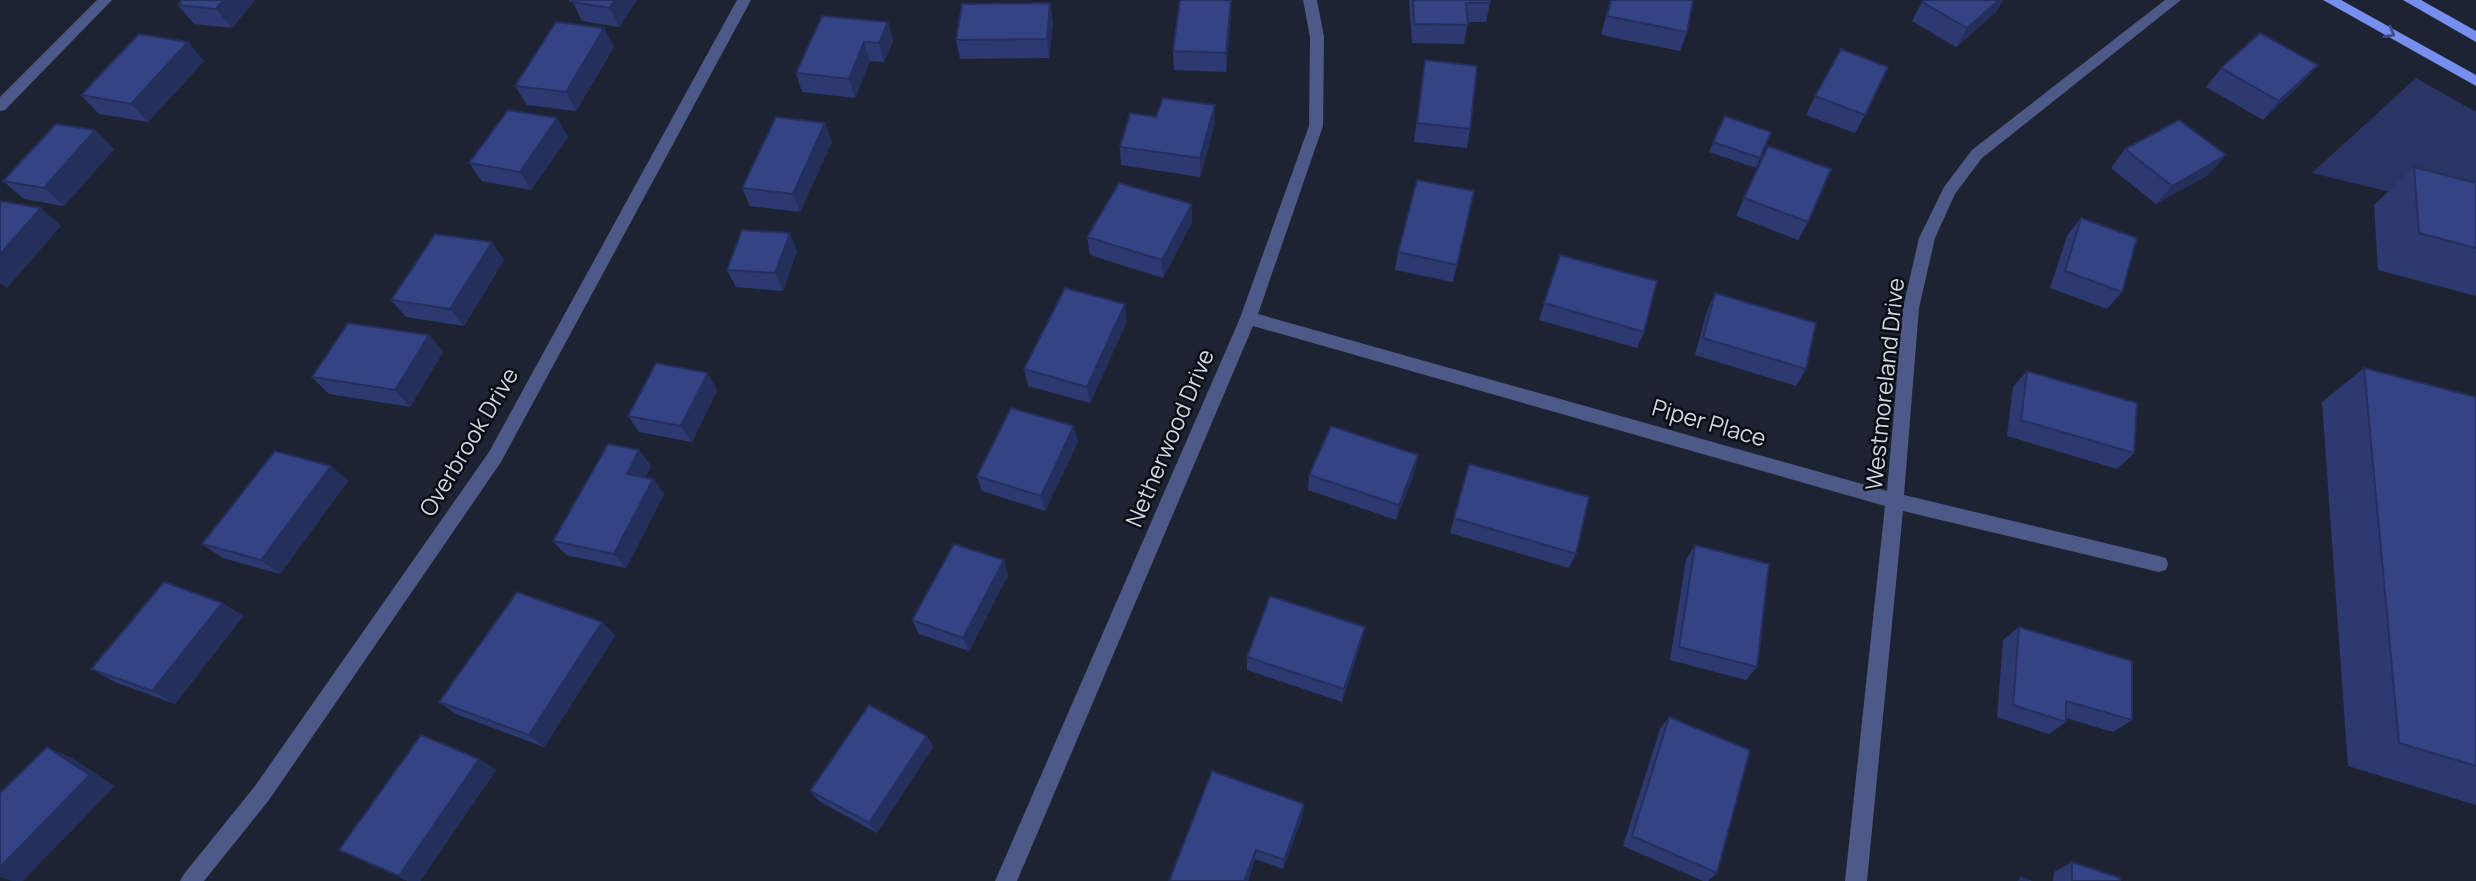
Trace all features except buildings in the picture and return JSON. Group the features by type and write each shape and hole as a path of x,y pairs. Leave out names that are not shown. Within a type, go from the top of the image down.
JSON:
{"main road":[{"path":"2330,0 2476,81"},
{"path":"2410,0 2476,37"}],"street":[{"path":"0,106 104,0"},
{"name":"Overbrook Drive","path":"191,881 262,793 495,457 744,0"},
{"name":"Netherwood Drive","path":"1006,881 1248,318 1316,126 1317,37 1310,0"},
{"name":"Westmoreland Drive","path":"1856,881 1912,308 1927,238 1950,191 1977,154 2174,0"},
{"name":"Piper Place","path":"1248,318 1895,501 2159,564"}],"shaded area":[{"path":"2416,78 2476,112 2476,213 2312,173"}]}
